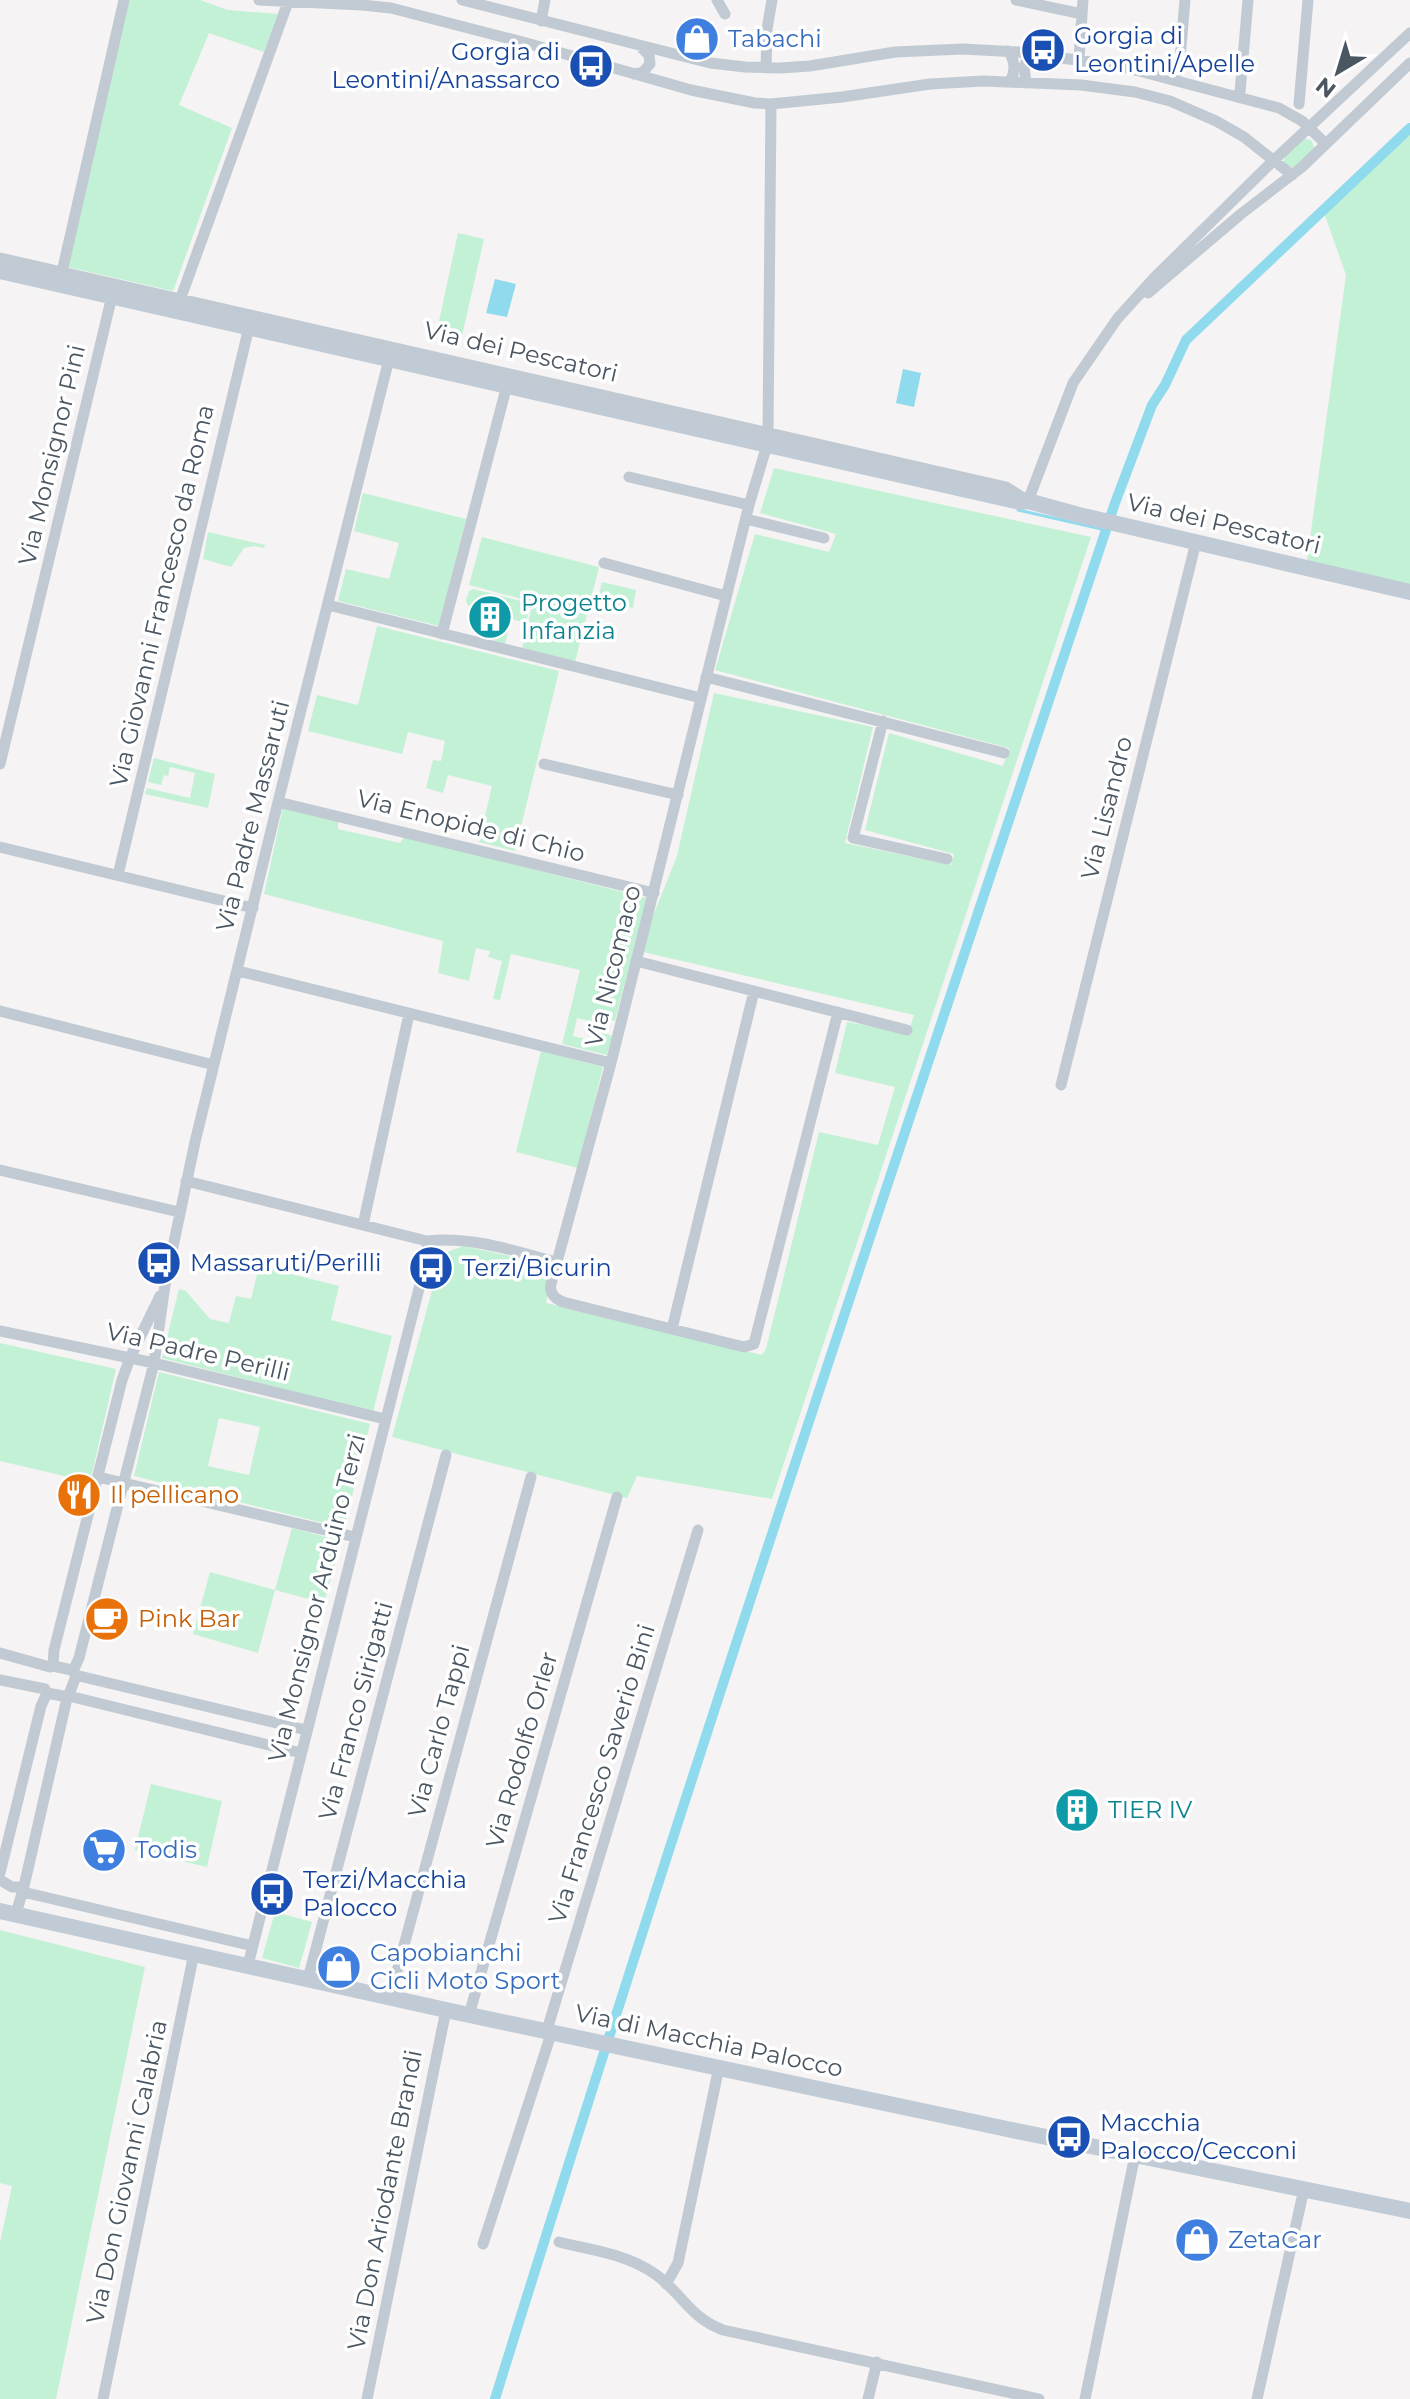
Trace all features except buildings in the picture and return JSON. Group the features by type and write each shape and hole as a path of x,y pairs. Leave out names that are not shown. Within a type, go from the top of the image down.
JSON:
{"street":[{"path":"62,272 124,0"},
{"path":"259,0 391,8 530,44 629,74 725,98 771,104 936,84 1010,82 1120,90 1158,97 1211,118 1244,137 1292,175"},
{"path":"462,0 710,63 766,68 810,66 895,52 963,49 1079,59 1120,66 1279,108 1309,127 1326,144"},
{"path":"541,21 545,0"},
{"path":"717,0 725,14"},
{"path":"766,68 767,25 772,0"},
{"path":"1016,0 1082,14"},
{"path":"1079,59 1083,0"},
{"path":"1179,71 1185,0"},
{"path":"1240,92 1248,0"},
{"path":"1299,104 1308,0"},
{"path":"180,300 288,2"},
{"path":"1028,501 1073,383 1117,319 1155,277 1274,160 1410,33"},
{"path":"629,74 643,72 650,64 647,52 638,45"},
{"path":"1008,51 1014,61 1010,82"},
{"path":"1026,83 1024,66 1032,53"},
{"path":"666,83 655,73 655,64 660,57 673,55"},
{"path":"1117,319 1292,175 1410,63"},
{"path":"1120,66 1125,79 1120,90"},
{"name":"Via Nicomaco","path":"771,104 766,446 611,1063 556,1262 550,1287 558,1300 744,1347 752,1346 761,1324 838,1012"},
{"name":"Via dei Pescatori","path":"0,258 766,446"},
{"name":"Via dei Pescatori","path":"0,271 247,335 1020,502 1028,501 1410,592"},
{"name":"Via Monsignor Pini","path":"0,764 111,302"},
{"name":"Via Giovanni Francesco da Roma","path":"118,875 247,335"},
{"name":"Via Padre Massaruti","path":"8,1913 23,1889 67,1696 154,1363 165,1285 195,1142 388,364"},
{"path":"442,634 505,391"},
{"path":"629,477 749,505"},
{"path":"746,519 824,538"},
{"name":"Via Lisandro","path":"1061,1085 1196,542"},
{"path":"604,563 726,596"},
{"path":"328,605 701,698"},
{"path":"706,677 1004,753"},
{"path":"883,721 853,838 947,859"},
{"path":"544,764 678,795"},
{"name":"Via Enopide di Chio","path":"278,802 654,893"},
{"path":"0,847 253,908"},
{"path":"636,961 907,1030"},
{"path":"238,971 611,1063"},
{"path":"672,1329 754,991"},
{"path":"0,1011 214,1065"},
{"path":"363,1225 409,1014"},
{"path":"0,1170 179,1212"},
{"path":"186,1181 427,1241 470,1241 556,1262"},
{"name":"Via Monsignor Arduino Terzi","path":"248,1965 427,1257 427,1241"},
{"name":"Via Padre Massaruti","path":"0,1873 122,1380 165,1285"},
{"name":"Via Padre Perilli","path":"0,1331 154,1363 385,1419"},
{"name":"Via Franco Sirigatti","path":"308,1979 446,1455"},
{"path":"98,1477 355,1537"},
{"name":"Via Carlo Tappi","path":"390,1997 531,1477"},
{"name":"Via Rodolfo Orler","path":"469,2015 617,1497"},
{"name":"Via Francesco Saverio Bini","path":"483,2244 550,2031 698,1530"},
{"path":"0,1653 50,1669 306,1730"},
{"path":"0,1680 301,1753"},
{"path":"0,1880 9,1886 253,1946"},
{"name":"Via di Macchia Palocco","path":"8,1913 469,2015 1410,2211"},
{"name":"Via Don Giovanni Calabria","path":"103,2399 194,1953"},
{"name":"Via Don Ariodante Brandi","path":"367,2399 446,2010"},
{"path":"666,2284 678,2263 719,2067"},
{"path":"1085,2399 1135,2155"},
{"path":"1257,2399 1304,2189"},
{"path":"559,2242 627,2259 655,2274 693,2313 718,2328 1039,2399"},
{"path":"868,2399 877,2362"}],"green space":[{"path":"127,0 200,0 228,10 278,14 264,52 209,33 179,105 232,128 173,291 67,267"},
{"path":"1410,128 1410,592 1306,568 1346,275 1323,210"},
{"path":"1305,138 1312,141 1314,148 1296,166 1290,167 1284,162 1285,155"},
{"path":"458,233 484,239 461,340 436,335"},
{"path":"774,468 1091,537 772,1499 637,1476 627,1498 392,1437 442,1254 463,1246 547,1264 552,1269 546,1303 762,1355 819,1132 878,1145 895,1087 835,1073 847,1022 908,1033 914,1015 639,951 677,856 714,693 873,727 845,843 951,865 954,854 865,830 889,733 1003,766 1009,748 715,670 755,534 829,552 836,534 760,513"},
{"path":"363,493 466,519 439,626 338,601 346,569 389,579 399,543 354,531"},
{"path":"208,532 265,545 264,548 244,548 231,567 203,559"},
{"path":"482,537 599,567 575,662 522,648 533,602 469,585"},
{"path":"602,582 636,590 633,608 598,599"},
{"path":"473,589 525,602 523,609 529,611 526,623 511,619 505,644 492,640 494,632 499,633 503,615 497,597 468,606 466,600"},
{"path":"377,626 559,671 515,851 479,842 492,786 448,775 443,793 426,788 433,760 441,761 445,741 408,732 402,754 308,731 317,695 358,705"},
{"path":"154,758 215,774 208,808 145,794 147,788 190,798 195,773 170,767 161,785 148,782"},
{"path":"283,807 338,821 338,829 400,843 404,837 647,898 615,1021 608,1020 607,1025 577,1018 573,1036 594,1041 597,1031 612,1036 607,1055 562,1044 580,970 511,954 500,1000 493,999 502,961 488,957 490,951 476,948 469,981 438,973 443,941 264,894"},
{"path":"541,1051 603,1067 578,1168 516,1152"},
{"path":"259,1266 339,1286 331,1320 392,1336 373,1412 162,1358 179,1289 186,1291 210,1319 229,1323 236,1296 251,1299"},
{"path":"0,1343 116,1369 90,1482 0,1461"},
{"path":"159,1372 370,1424 344,1528 134,1476","holes":["219,1418 260,1427 249,1475 208,1466"]},
{"path":"292,1528 341,1541 324,1603 275,1590"},
{"path":"210,1572 275,1590 258,1653 193,1634"},
{"path":"151,1784 222,1801 207,1867 135,1850"},
{"path":"275,1912 312,1922 299,1968 262,1958"},
{"path":"0,1930 145,1967 56,2399 0,2399 0,2243 12,2186 0,2183"}],"water":[{"path":"495,279 516,284 507,317 486,313"},
{"path":"903,369 921,373 914,407 896,403"}],"waterway":[{"path":"495,2399 645,1924 800,1450 1115,503 1152,405 1186,340 1410,128"},
{"path":"1018,510 1106,530"}],"place":[{"name":"Tabachi","path":"697,39"},
{"name":"Gorgia di Leontini/Apelle","path":"1043,50"},
{"name":"Gorgia di Leontini/Anassarco","path":"591,66"},
{"name":"Progetto Infanzia","path":"490,617"},
{"name":"Massaruti/Perilli","path":"159,1263"},
{"name":"Terzi/Bicurin","path":"431,1268"},
{"name":"Il pellicano","path":"79,1495"},
{"name":"Pink Bar","path":"107,1619"},
{"name":"TIER IV","path":"1077,1810"},
{"name":"Todis","path":"104,1850"},
{"name":"Terzi/Macchia Palocco","path":"272,1894"},
{"name":"Capobianchi Cicli Moto Sport","path":"339,1967"},
{"name":"Macchia Palocco/Cecconi","path":"1069,2137"},
{"name":"ZetaCar","path":"1197,2240"}]}
